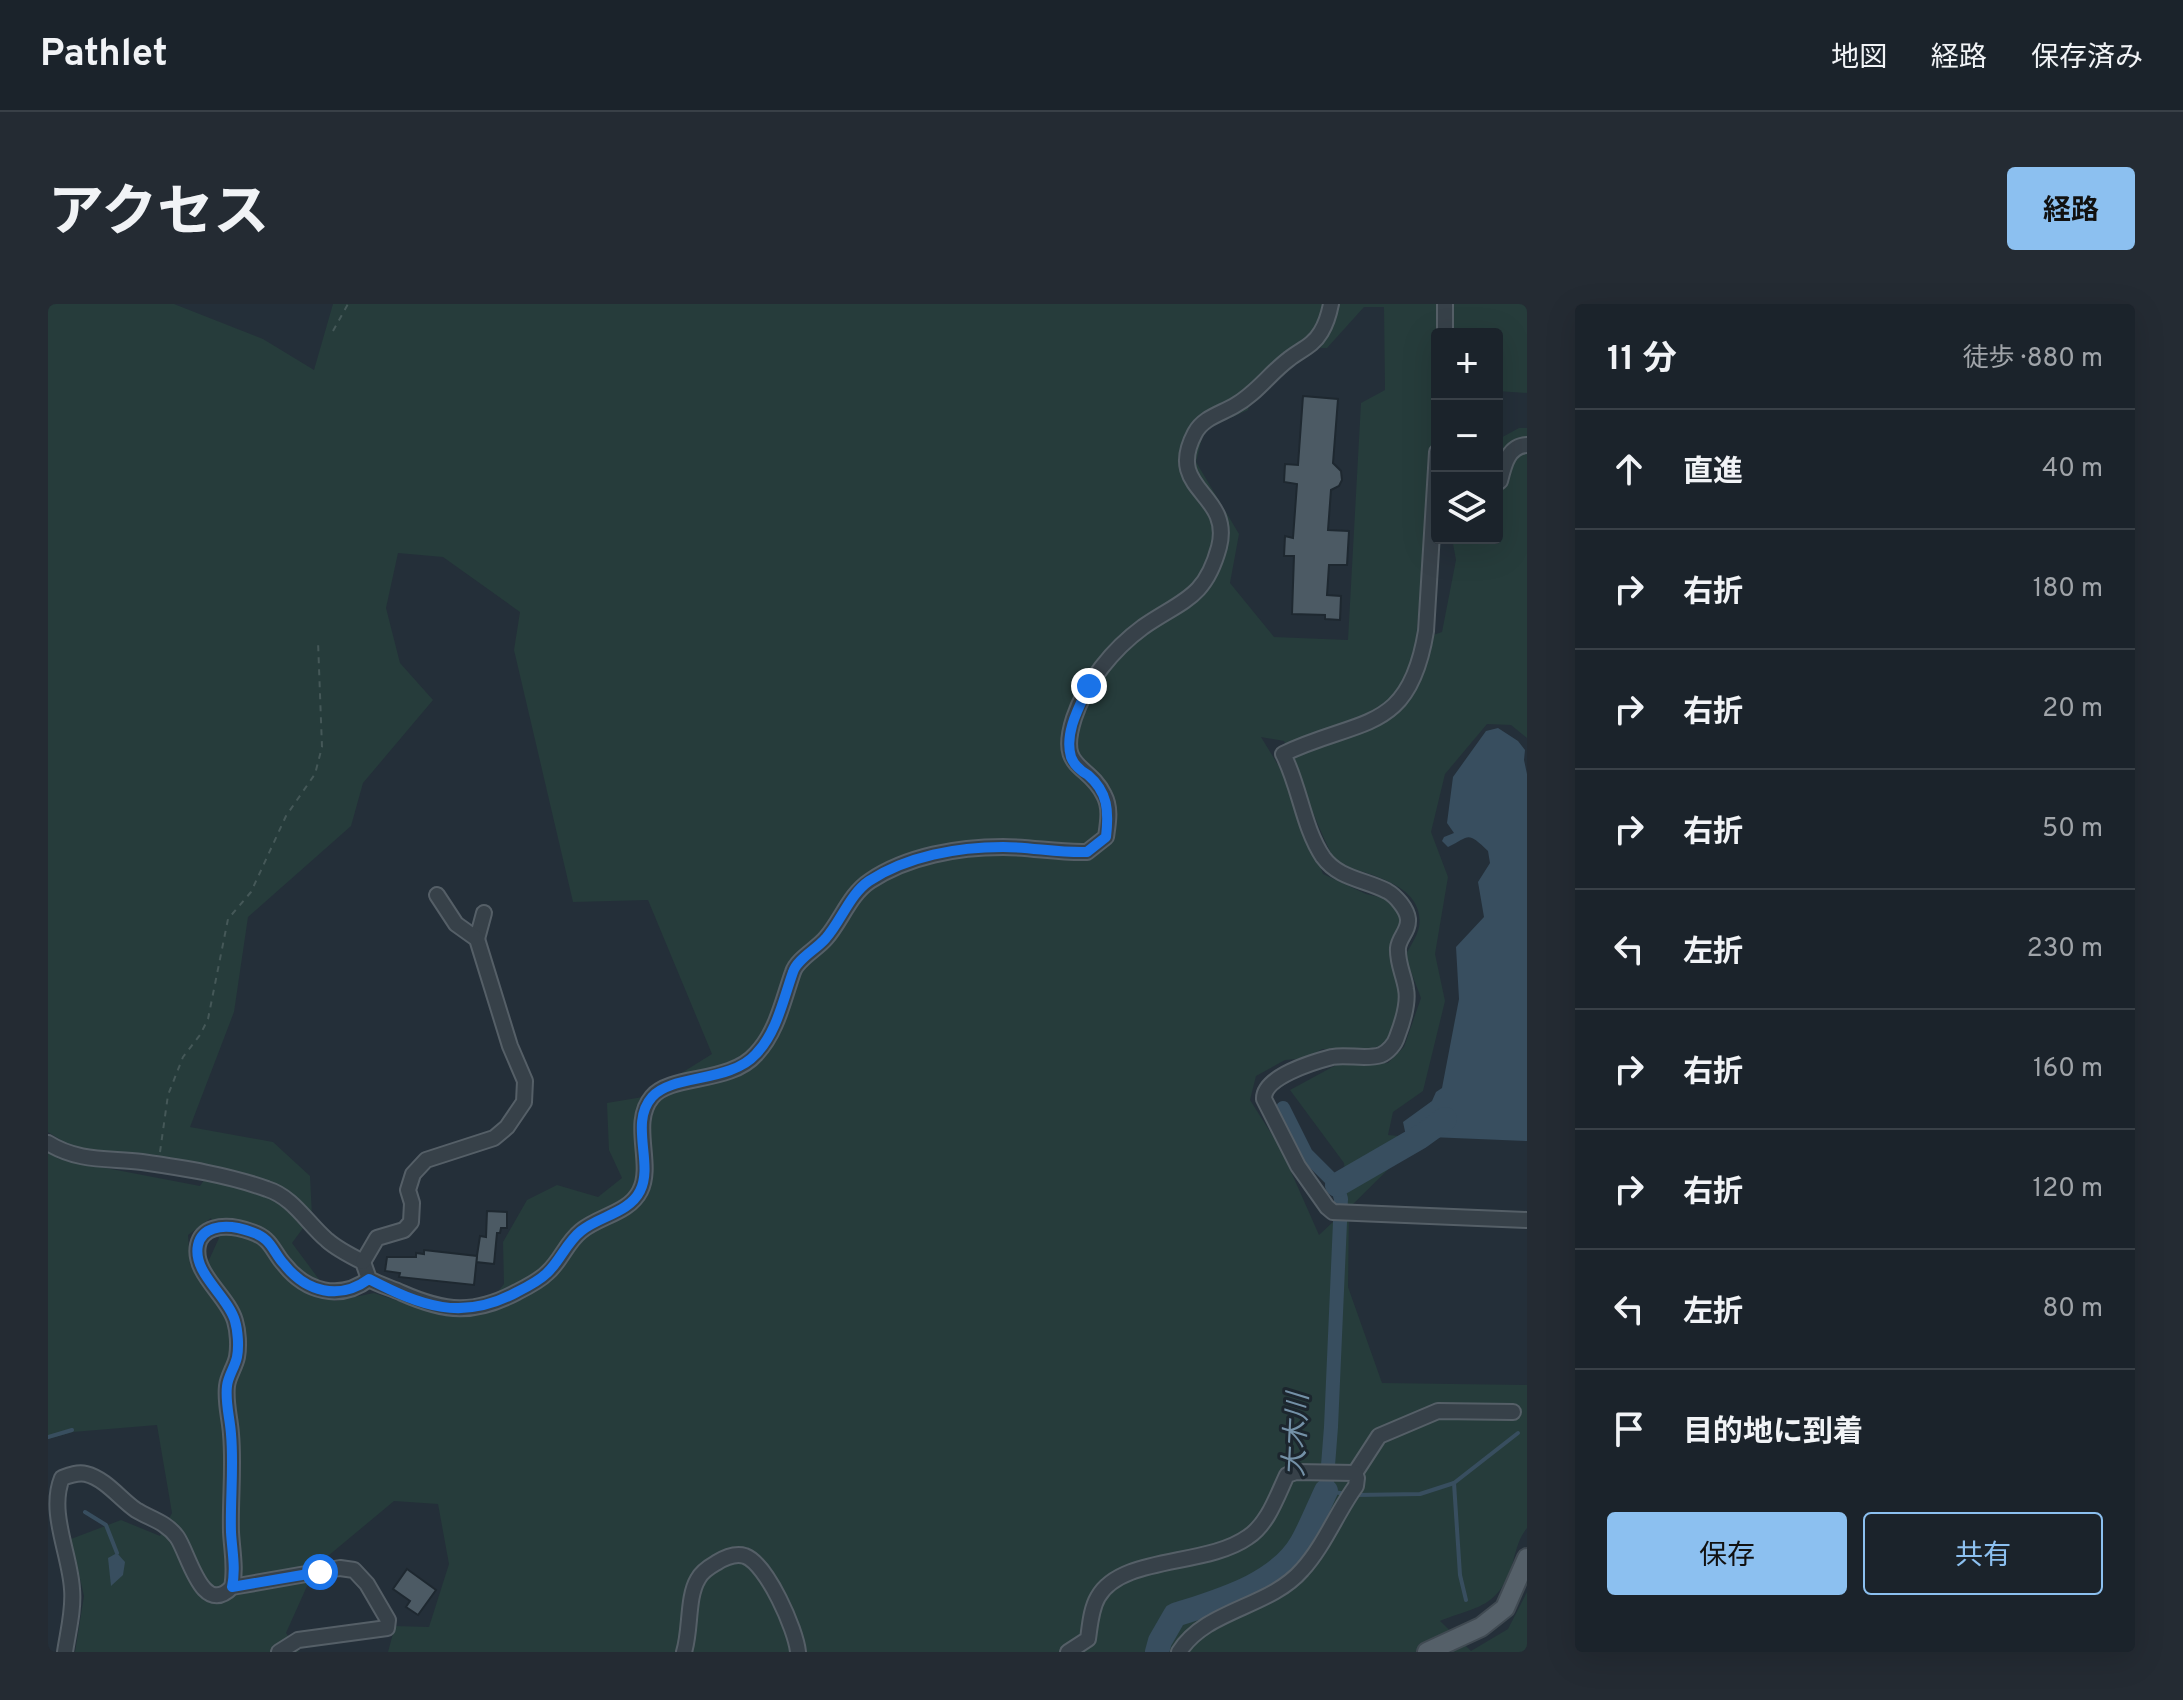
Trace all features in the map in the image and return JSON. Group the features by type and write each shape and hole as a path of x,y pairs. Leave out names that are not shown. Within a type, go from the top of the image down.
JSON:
{"main road":[{"path":"1427,1652 1481,1627 1505,1608 1527,1558"}],"street":[{"path":"48,1143 95,1160 158,1165 231,1178 268,1189 286,1198 328,1241 363,1262 369,1279 421,1302 467,1309 495,1304 546,1275 581,1231 629,1205 641,1191 645,1174 642,1149 645,1115 651,1098 666,1087 712,1077 738,1067 755,1056 779,1016 793,969 827,938 867,882 901,865 939,854 1004,847 1087,852 1106,837 1106,797 1097,783 1072,760 1070,749 1074,718 1089,686 1111,656 1141,628 1193,596 1203,586 1212,569 1220,544 1222,523 1208,498 1189,477 1185,463 1196,430 1209,418 1256,392 1287,360 1309,347 1320,333 1331,304"},
{"path":"1445,304 1445,328"},
{"path":"1503,473 1510,453 1519,445 1527,445"},
{"path":"1436,472 1426,631 1413,681 1391,711 1375,721 1283,754 1315,843 1328,863 1341,873 1388,891 1408,917 1408,928 1399,941 1398,953 1406,990 1401,1026 1396,1042 1380,1055 1333,1057 1282,1074 1263,1092 1267,1107 1298,1166 1333,1212 1527,1220"},
{"path":"437,895 456,924 477,939"},
{"path":"363,1262 377,1238 404,1230 411,1222 412,1203 408,1190 413,1174 426,1160 494,1138 507,1127 524,1102 525,1081 510,1046 477,939 484,913"},
{"path":"65,1652 73,1594 57,1501 62,1478 72,1474 85,1474 98,1479 136,1509 167,1525 178,1538 205,1591 215,1596 225,1594 232,1587 235,1574 231,1532 232,1456 226,1400 227,1382 237,1357 237,1338 235,1320 198,1257 201,1237 208,1230 219,1227 247,1230 265,1239 285,1266 301,1281 320,1291 340,1292 357,1288 369,1279"},
{"path":"1179,1652 1187,1639 1204,1626 1279,1589 1302,1570 1343,1504 1352,1477 1379,1436 1438,1411 1513,1412"},
{"path":"1068,1652 1088,1639 1097,1599 1104,1588 1132,1569 1196,1558 1247,1538 1266,1516 1287,1475 1308,1473 1352,1477"},
{"path":"684,1652 691,1622 691,1595 698,1578 710,1566 734,1555 746,1556 763,1570 794,1631 798,1652"},
{"path":"232,1587 340,1568 354,1570 367,1584 388,1620 387,1628 298,1640 279,1652"}],"path":[{"path":"333,331 348,304"},
{"path":"158,1165 168,1095 183,1057 208,1019 228,919 251,892 286,816 315,774 322,747 318,641"}],"green space":[{"path":"48,304 174,304 263,339 314,370 333,304 1527,304 1527,393 1503,391 1503,328 1431,328 1431,460 1416,641 1442,632 1456,560 1453,544 1503,544 1503,437 1519,428 1527,428 1527,738 1511,725 1487,724 1445,774 1431,832 1448,877 1435,954 1445,1001 1423,1091 1393,1112 1388,1135 1420,1138 1349,1208 1348,1287 1382,1383 1527,1385 1527,1528 1507,1577 1494,1597 1476,1608 1440,1621 1471,1651 1508,1629 1527,1592 1527,1652 388,1652 395,1626 429,1627 449,1564 438,1504 394,1501 316,1566 286,1633 299,1652 75,1652 84,1596 71,1539 121,1520 160,1536 172,1513 157,1425 73,1432 48,1439 48,1152 59,1159 200,1186 210,1171 172,1158 107,1155 74,1148 48,1132","holes":["1364,307 1384,307 1385,390 1361,403 1348,640 1274,637 1230,583 1239,534 1196,462 1204,430 1248,410 1252,386 1297,347 1327,348","398,553 443,557 520,612 514,650 573,902 648,900 712,1054 643,1097 607,1103 609,1150 622,1178 598,1197 557,1185 527,1200 503,1242 504,1284 480,1314 443,1316 374,1293 335,1301 292,1243 312,1216 310,1176 273,1142 190,1127 234,1012 248,917 351,826 363,783 433,700 400,663 386,608","1261,737 1284,741 1337,864 1392,883 1413,900 1419,912 1418,931 1405,956 1421,998 1404,1047 1388,1063 1336,1065 1290,1090 1344,1163 1348,1208 1319,1235 1281,1149 1250,1100 1256,1076 1285,1060 1307,1058 1322,1049 1368,1049 1384,1045 1398,1005 1390,952 1401,925 1398,912 1384,898 1366,894 1323,874 1283,773","211,1218 219,1238 209,1260 190,1265 188,1235"]}],"water":[{"path":"1498,728 1518,741 1525,750 1527,774 1527,1141 1406,1136 1403,1122 1432,1101 1442,1088 1459,999 1456,947 1484,917 1478,882 1490,863 1488,851 1468,837 1448,847 1442,841 1454,833 1447,823 1453,777 1486,731"},
{"path":"117,1553 125,1562 123,1575 111,1586 108,1558"}],"building":[{"path":"1303,396 1338,399 1333,463 1341,471 1342,480 1339,486 1331,490 1328,530 1349,531 1347,565 1329,565 1327,595 1341,596 1340,620 1325,619 1325,615 1292,614 1294,556 1284,556 1285,536 1293,538 1297,484 1284,482 1285,464 1298,465"},
{"path":"487,1211 507,1212 507,1228 501,1228 497,1233 494,1264 476,1262 480,1236 486,1237"},
{"path":"424,1250 477,1256 474,1285 399,1277 400,1273 385,1271 387,1257 416,1257 416,1253 424,1254"},
{"path":"407,1569 436,1590 418,1615 406,1607 410,1601 393,1589"}],"waterway":[{"name":"大木川","path":"1283,1108 1306,1154 1337,1185 1341,1199 1326,1491"},
{"name":"大木川","path":"1337,1185 1445,1119"},
{"path":"48,1437 72,1430"},
{"path":"1356,1495 1420,1494 1454,1483 1518,1433"},
{"path":"1454,1483 1460,1575 1466,1600"},
{"path":"1326,1491 1347,1494"},
{"name":"大木川","path":"1157,1652 1175,1615 1246,1589 1278,1570 1302,1542 1326,1491"},
{"path":"85,1512 106,1525 117,1553"}],"route":[{"path":"320,1572 232,1587 235,1574 231,1532 232,1456 226,1400 227,1382 237,1357 237,1338 235,1320 198,1257 197,1247 201,1237 208,1230 219,1227 247,1230 265,1239 285,1266 301,1281 320,1291 340,1292 357,1288 369,1279 421,1302 453,1309 495,1304 546,1275 581,1231 629,1205 641,1191 645,1174 642,1149 645,1115 651,1098 666,1087 712,1077 738,1067 755,1056 779,1016 793,969 827,938 867,882 901,865 939,854 1004,847 1087,852 1106,837 1106,797 1097,783 1072,760 1070,749 1074,718 1089,686"}]}
